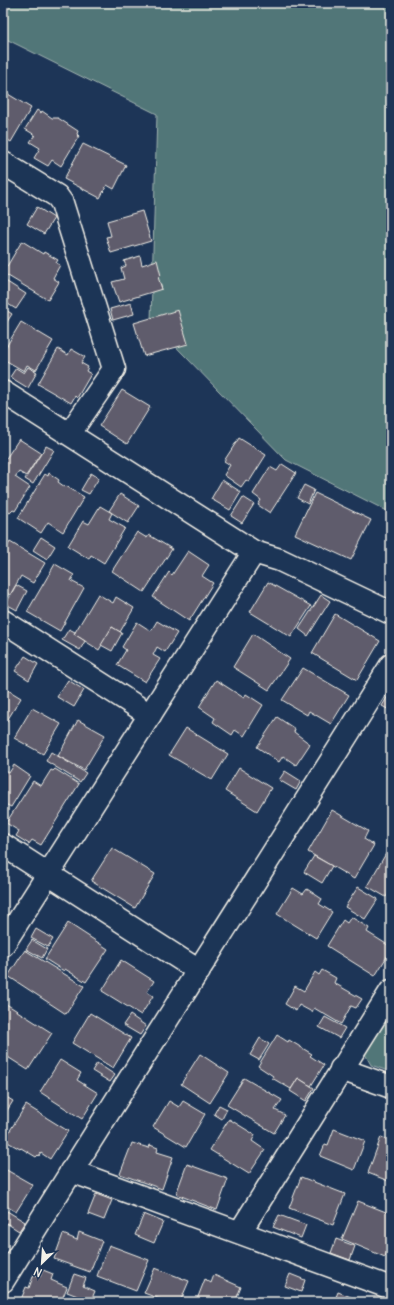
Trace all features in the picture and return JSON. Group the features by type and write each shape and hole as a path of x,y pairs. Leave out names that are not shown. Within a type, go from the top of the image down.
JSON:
{"street":[{"path":"3,163 57,196 62,203 114,369 70,433"},
{"path":"3,392 70,433 254,552 280,560 391,613"},
{"path":"3,945 254,552"},
{"path":"3,621 150,715"},
{"path":"3,1280 391,665"},
{"path":"3,845 199,971"},
{"path":"240,1232 391,991"},
{"path":"341,1069 391,1087"},
{"path":"71,1171 391,1288"}],"green space":[{"path":"3,3 391,3 391,513 286,460 151,321 157,114 8,40 3,36"},
{"path":"391,1014 391,1072 371,1065 365,1054"}],"building":[{"path":"3,91 31,108 11,142 3,137"},
{"path":"37,110 41,113 42,111 52,118 58,118 78,131 77,134 79,136 61,166 52,160 48,166 34,158 40,148 30,142 35,135 25,129"},
{"path":"83,144 126,165 114,189 107,185 100,198 64,179"},
{"path":"37,207 54,218 44,234 27,224"},
{"path":"142,211 151,241 111,253 106,237 111,236 107,221"},
{"path":"22,241 43,254 44,252 58,260 56,263 60,265 53,278 59,282 48,300 3,273"},
{"path":"140,256 142,265 157,260 161,276 158,277 162,289 119,302 112,282 124,279 121,268 126,266 124,261"},
{"path":"4,280 26,294 16,309 3,301"},
{"path":"131,303 134,314 113,320 110,309"},
{"path":"3,308 12,314 3,328"},
{"path":"178,310 188,344 144,356 134,323"},
{"path":"21,322 53,341 36,370 27,365 24,371 3,359 3,352"},
{"path":"58,349 68,355 71,349 85,357 81,363 88,367 86,371 91,374 77,398 75,396 71,403 38,384"},
{"path":"28,367 37,372 28,388 10,377 16,368 24,373"},
{"path":"122,390 150,407 127,444 99,426"},
{"path":"239,438 266,455 249,482 246,480 241,487 224,475 230,465 224,461"},
{"path":"19,439 41,453 26,476 19,472 15,477 30,487 15,511 13,510 10,513 3,509 3,459 5,460"},
{"path":"46,446 54,450 33,484 25,479"},
{"path":"282,464 296,473 270,513 258,505 261,500 253,494 270,467 277,471"},
{"path":"49,473 59,480 58,482 65,487 66,486 84,497 63,532 48,522 41,533 18,518 45,474 48,476"},
{"path":"91,473 99,478 89,494 81,490"},
{"path":"222,480 241,492 230,510 211,499"},
{"path":"304,485 314,490 308,504 297,498"},
{"path":"315,493 371,520 351,560 295,534"},
{"path":"120,494 139,506 128,523 109,511"},
{"path":"243,497 254,504 242,523 231,516"},
{"path":"100,506 112,513 109,519 125,528 104,563 91,555 89,559 68,546 83,521 89,524"},
{"path":"137,532 147,538 149,535 172,549 144,592 112,571"},
{"path":"41,537 55,546 47,559 33,550"},
{"path":"10,542 45,563 33,583 21,576 10,595 3,591 3,553"},
{"path":"188,551 209,565 202,576 213,583 189,621 153,597 169,572 172,575"},
{"path":"55,564 74,575 71,581 84,588 60,631 27,612"},
{"path":"268,582 311,606 291,637 250,612"},
{"path":"16,585 27,591 17,610 6,604"},
{"path":"98,594 113,603 116,597 134,608 120,632 112,627 99,650 74,634"},
{"path":"321,595 330,601 308,636 299,629"},
{"path":"335,614 380,641 357,680 312,653"},
{"path":"157,621 177,633 165,652 157,647 153,655 160,659 145,682 117,665 126,650 122,647 137,622 151,631"},
{"path":"112,627 122,633 112,651 101,645"},
{"path":"69,629 85,641 80,650 62,640"},
{"path":"253,634 290,659 269,690 233,667"},
{"path":"25,656 38,664 29,680 15,671"},
{"path":"303,668 349,695 331,724 309,711 307,715 282,700"},
{"path":"68,680 84,690 74,707 57,697"},
{"path":"216,680 244,698 246,694 263,705 244,736 235,730 232,735 213,722 215,718 199,707"},
{"path":"3,687 21,698 3,727"},
{"path":"391,691 391,711 382,706"},
{"path":"32,708 61,724 43,754 14,738"},
{"path":"277,717 295,729 294,732 310,744 296,765 283,756 279,762 257,747"},
{"path":"78,720 105,735 84,770 58,756"},
{"path":"186,728 228,754 212,780 169,755"},
{"path":"51,752 86,773 80,782 46,761"},
{"path":"14,765 30,776 11,807 3,803 3,770 9,773"},
{"path":"239,768 271,788 257,811 225,791"},
{"path":"55,769 79,784 41,845 32,840 29,844 16,836 19,831 6,823 33,781 41,786 51,770 53,771"},
{"path":"285,771 301,781 296,790 279,780"},
{"path":"332,810 368,831 364,839 374,845 354,879 308,852"},
{"path":"391,845 391,893 389,892 386,897 367,886"},
{"path":"112,848 155,874 135,908 91,881"},
{"path":"314,856 332,866 322,883 304,872"},
{"path":"358,887 378,899 365,919 345,907"},
{"path":"293,888 303,894 307,889 322,899 319,904 332,912 316,938 277,914"},
{"path":"351,917 369,928 367,932 391,947 391,950 375,976 327,946 343,920 347,923"},
{"path":"68,923 108,949 86,982 45,959"},
{"path":"36,929 53,939 48,947 31,938"},
{"path":"32,940 47,949 42,958 26,949"},
{"path":"25,950 84,986 66,1014 8,976"},
{"path":"121,960 154,981 147,992 153,996 141,1015 102,991"},
{"path":"322,970 336,978 334,983 362,999 356,1008 351,1006 341,1024 314,1008 312,1012 299,1005 296,1011 285,1004 295,986 304,991 315,972 319,975"},
{"path":"3,1002 52,1033 28,1070 3,1054"},
{"path":"90,1013 131,1038 113,1068 72,1043"},
{"path":"130,1015 146,1026 140,1035 123,1025"},
{"path":"325,1017 345,1028 339,1038 319,1027"},
{"path":"277,1035 288,1042 289,1040 312,1054 310,1056 324,1065 311,1086 298,1078 291,1089 272,1078 273,1076 258,1066"},
{"path":"260,1038 269,1044 259,1060 250,1055"},
{"path":"200,1054 229,1073 210,1103 181,1084"},
{"path":"60,1060 81,1073 77,1080 98,1093 82,1119 40,1092"},
{"path":"97,1063 115,1075 110,1082 92,1071"},
{"path":"244,1078 282,1100 275,1110 285,1115 274,1133 227,1105"},
{"path":"298,1078 314,1088 306,1101 290,1091"},
{"path":"3,1095 13,1101 3,1117"},
{"path":"169,1101 179,1107 183,1101 205,1114 186,1147 153,1127"},
{"path":"26,1105 68,1131 50,1159 41,1153 36,1157 4,1140"},
{"path":"219,1105 227,1109 222,1119 214,1114"},
{"path":"229,1119 255,1135 252,1141 265,1150 249,1174 210,1150"},
{"path":"334,1129 365,1141 354,1170 320,1156 325,1144 328,1145"},
{"path":"381,1137 391,1141 391,1182 368,1173"},
{"path":"132,1143 149,1148 150,1145 158,1148 157,1152 173,1157 162,1189 120,1174"},
{"path":"187,1164 228,1179 217,1210 176,1194"},
{"path":"3,1168 33,1185 16,1212 3,1204"},
{"path":"301,1177 345,1194 333,1225 289,1208"},
{"path":"96,1194 112,1200 104,1220 88,1214"},
{"path":"358,1201 391,1214 391,1243 385,1257 342,1239"},
{"path":"7,1211 25,1222 19,1231 3,1221"},
{"path":"144,1214 163,1222 154,1243 135,1235"},
{"path":"279,1215 306,1225 301,1238 273,1227"},
{"path":"79,1232 102,1241 90,1272 54,1259 63,1234 77,1240"},
{"path":"336,1239 355,1246 350,1260 331,1253"},
{"path":"109,1245 149,1260 136,1291 97,1276"},
{"path":"155,1268 189,1281 180,1302 168,1302 144,1293"},
{"path":"43,1270 53,1274 51,1280 67,1287 61,1302 20,1302 26,1287 29,1288 34,1274 40,1277"},
{"path":"74,1274 86,1278 83,1286 95,1291 91,1301 67,1292"},
{"path":"290,1274 305,1280 301,1292 285,1286"},
{"path":"214,1275 241,1287 235,1302 196,1302 205,1279 211,1283"},
{"path":"338,1292 356,1299 355,1302 334,1302"}]}
